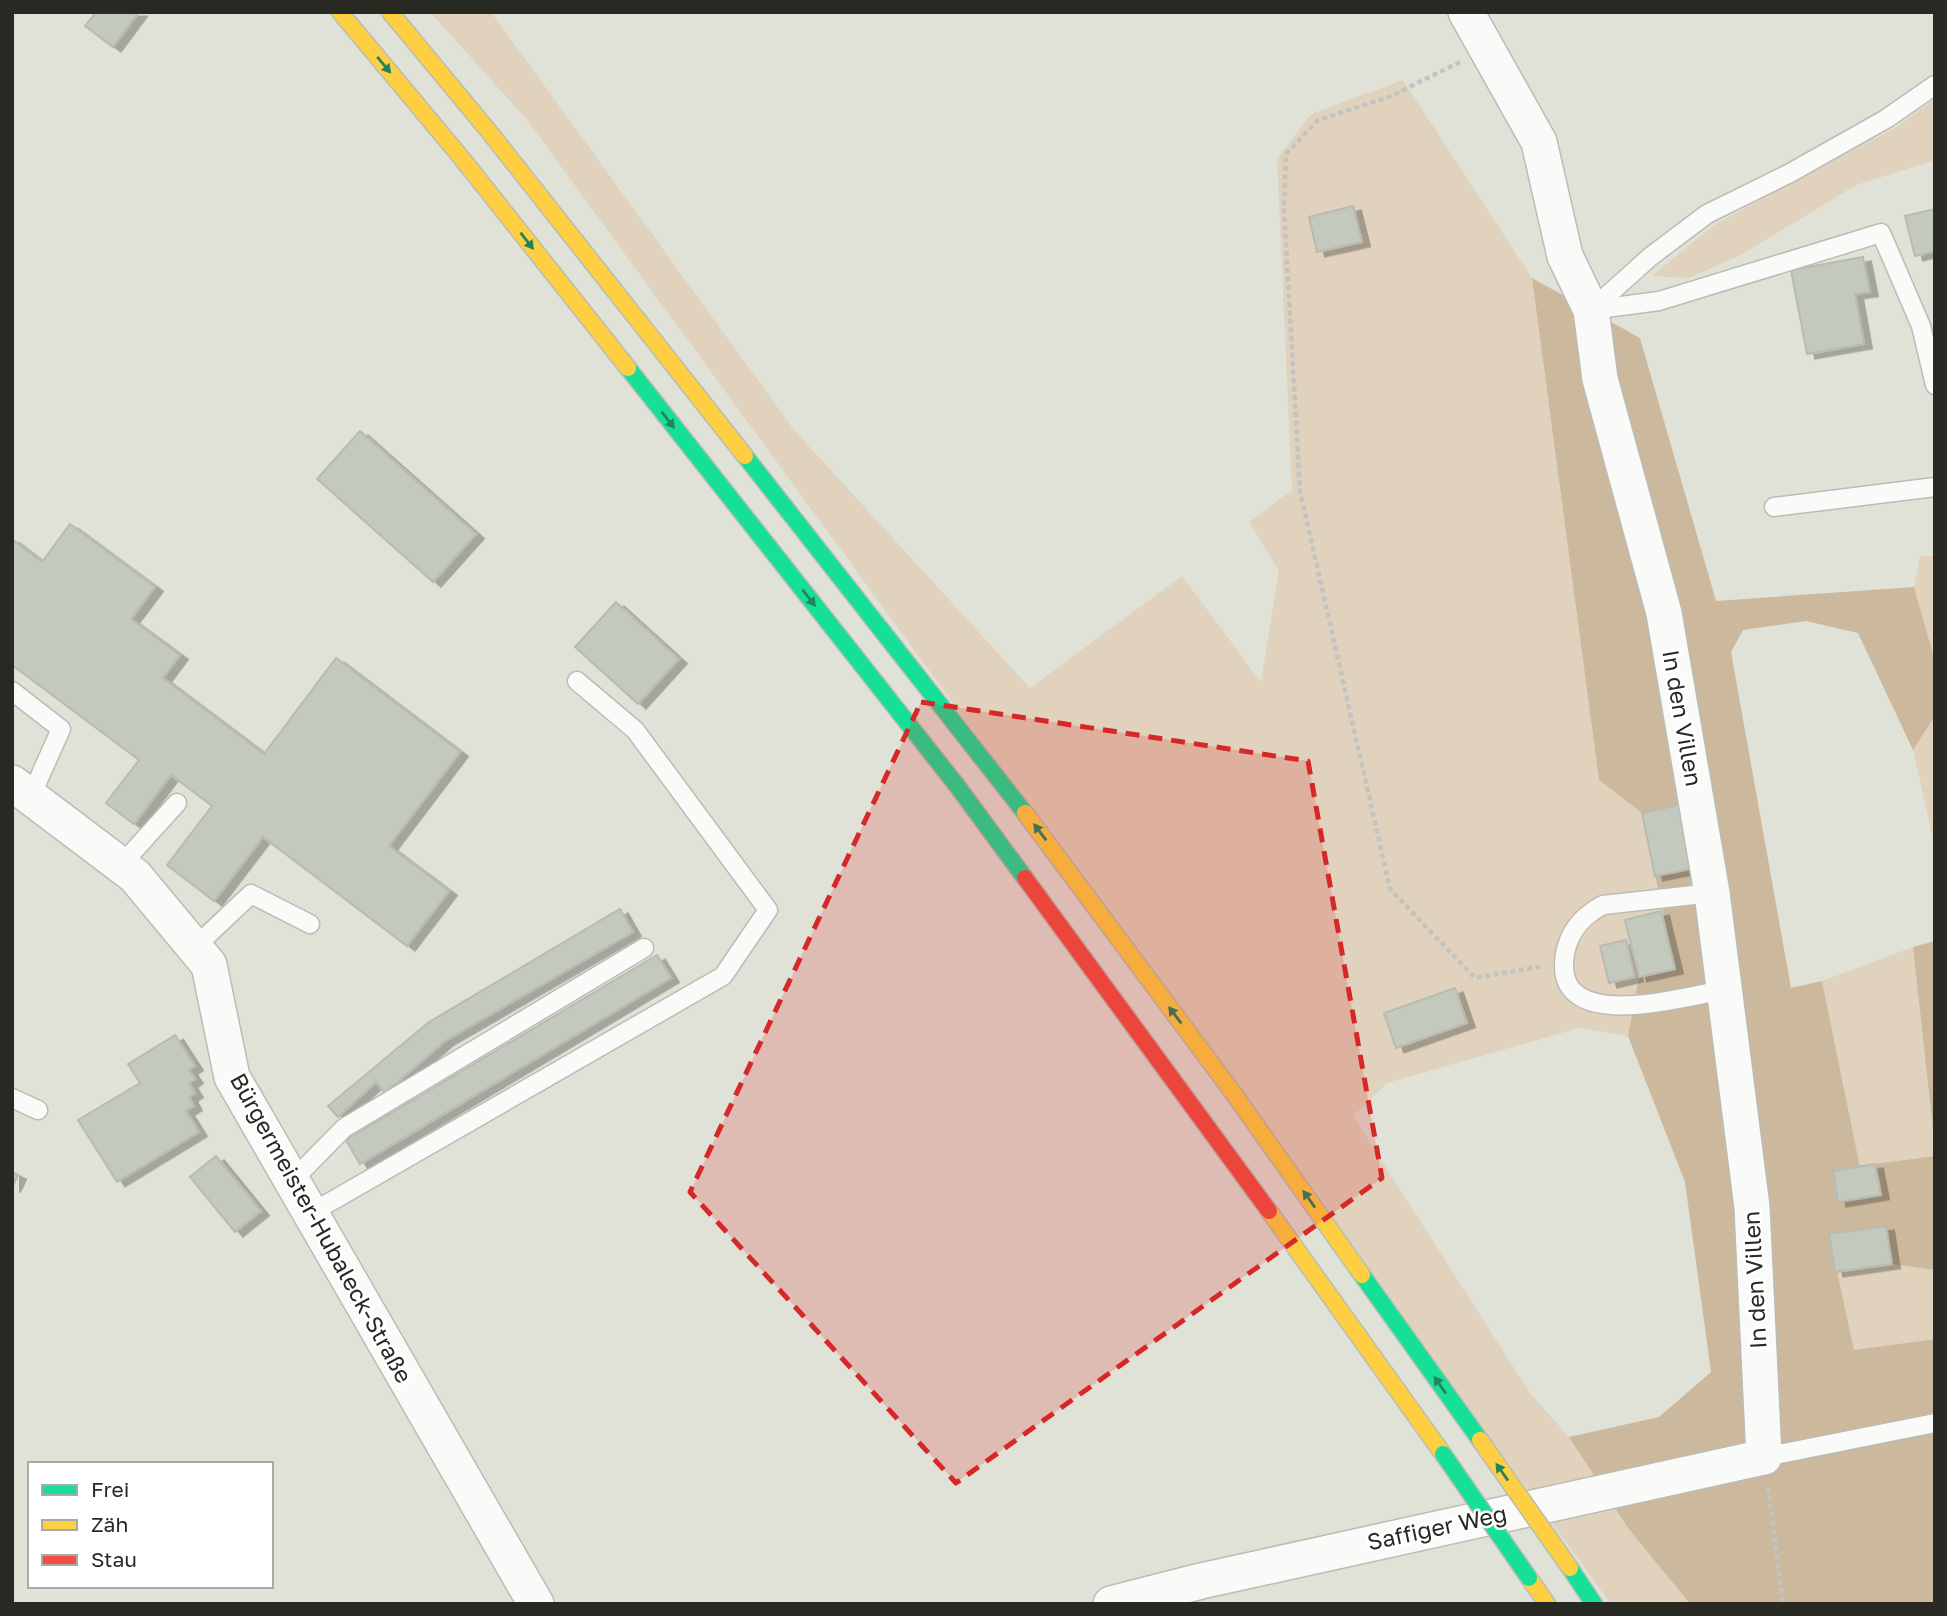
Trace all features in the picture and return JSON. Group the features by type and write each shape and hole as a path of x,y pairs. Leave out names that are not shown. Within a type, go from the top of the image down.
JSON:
{"highway":[{"path":"340,12 464,161 958,787 1205,1121 1547,1604"},
{"path":"390,12 491,134 994,771 1234,1094 1594,1604"}],"street":[{"name":"In den Villen","path":"1466,12 1489,48 1539,142 1565,256 1591,310 1600,379 1664,613 1712,894 1752,1207 1764,1457"},
{"name":"Bürgermeister-Hubaleck-Straße","path":"21,789 135,876 209,965 232,1077 536,1604"},
{"name":"Saffiger Weg","path":"1111,1604 1201,1592 1764,1457"}],"lane":[{"path":"1591,310 1650,257 1707,214 1790,173 1886,118 1935,85"},
{"path":"1591,310 1660,301 1881,233 1921,326 1935,385"},
{"path":"1774,506 1935,487"},
{"path":"311,1213 723,976 768,909 635,730 577,681"},
{"path":"12,691 61,729 21,789"},
{"path":"121,865 177,803"},
{"path":"195,947 251,894 310,924"},
{"path":"1712,894 1603,905 1590,912 1576,926 1567,942 1564,962 1569,989 1578,996 1602,1006 1621,1006 1724,990"},
{"path":"292,1181 344,1128 644,948"},
{"path":"12,1098 38,1110"},
{"path":"1764,1457 1935,1423"}],"path":[{"path":"1489,48 1389,97 1318,120 1286,154 1284,209 1300,491 1390,889 1475,978 1564,962"},
{"path":"1764,1457 1783,1604"}],"highlighted area":[{"path":"921,702 1308,761 1382,1178 956,1483 690,1192"}],"shaded area":[{"path":"430,12 491,12 794,430 1030,688 1182,576 1261,682 1279,571 1249,522 1292,490 1277,159 1311,114 1403,80 1532,278 1599,780 1642,813 1661,911 1625,920 1639,977 1628,1036 1579,1028 1387,1083 1353,1116 1530,1393 1569,1437 1628,1528 1690,1604 1611,1604 527,120"},
{"path":"1935,99 1935,160 1856,185 1741,255 1689,278 1652,276 1714,225 1893,129"},
{"path":"1532,278 1640,338 1716,601 1914,587 1935,661 1935,716 1913,750 1858,633 1806,621 1743,630 1731,652 1791,988 1822,981 1860,1167 1833,1171 1838,1202 1880,1195 1875,1164 1935,1156 1935,1270 1892,1264 1886,1226 1829,1235 1854,1350 1935,1339 1935,1604 1690,1604 1628,1528 1569,1437 1659,1417 1711,1372 1685,1182 1628,1036 1639,977 1675,969 1655,876 1696,868 1683,805 1642,813 1599,780"},
{"path":"1920,556 1935,556 1935,661 1914,587"},
{"path":"1935,716 1935,847 1913,750"},
{"path":"1935,941 1935,1150 1913,947"},
{"path":"1913,947 1935,1156 1860,1167 1822,981"},
{"path":"1892,1264 1935,1270 1935,1339 1854,1350 1835,1272"}],"building":[{"path":"96,12 139,12 113,47 85,26"},
{"path":"1353,206 1362,242 1317,252 1309,217"},
{"path":"1935,209 1935,251 1915,256 1905,216"},
{"path":"1863,257 1870,292 1855,294 1864,344 1807,354 1791,270"},
{"path":"360,431 476,534 433,582 317,479"},
{"path":"70,524 155,587 131,619 180,655 163,678 264,754 336,658 460,752 389,846 449,891 407,946 263,837 214,901 167,865 212,806 171,775 134,824 106,803 139,760 12,665 12,539 42,562"},
{"path":"616,602 679,659 638,704 575,647"},
{"path":"1683,804 1696,868 1655,876 1642,813"},
{"path":"620,909 633,932 445,1041 385,1093 376,1082 338,1117 328,1106 429,1022"},
{"path":"1661,911 1675,969 1639,977 1625,920"},
{"path":"1626,940 1635,977 1609,983 1600,946"},
{"path":"657,955 671,978 360,1164 346,1140"},
{"path":"1455,988 1467,1023 1396,1048 1384,1013"},
{"path":"175,1035 195,1066 189,1070 195,1079 189,1083 195,1093 189,1097 194,1106 186,1111 199,1132 117,1182 78,1120 140,1083 128,1064"},
{"path":"216,1156 261,1211 235,1232 190,1177"},
{"path":"1875,1164 1881,1195 1838,1202 1833,1171"},
{"path":"12,1172 18,1175 12,1188"},
{"path":"1886,1226 1892,1264 1835,1272 1829,1234"}],"traffic: fast":[{"path":"628,368 958,787 1025,878"},
{"path":"745,456 1025,813"},
{"path":"1362,1275 1480,1440"},
{"path":"1443,1454 1529,1578"},
{"path":"1570,1568 1594,1604"}],"traffic: slow":[{"path":"340,12 464,161 628,368"},
{"path":"390,12 491,134 745,456"},
{"path":"1025,813 1234,1094 1362,1275"},
{"path":"1269,1211 1443,1454"},
{"path":"1480,1440 1570,1568"},
{"path":"1529,1578 1547,1604"}],"traffic: jam":[{"path":"1025,878 1269,1211"}]}
